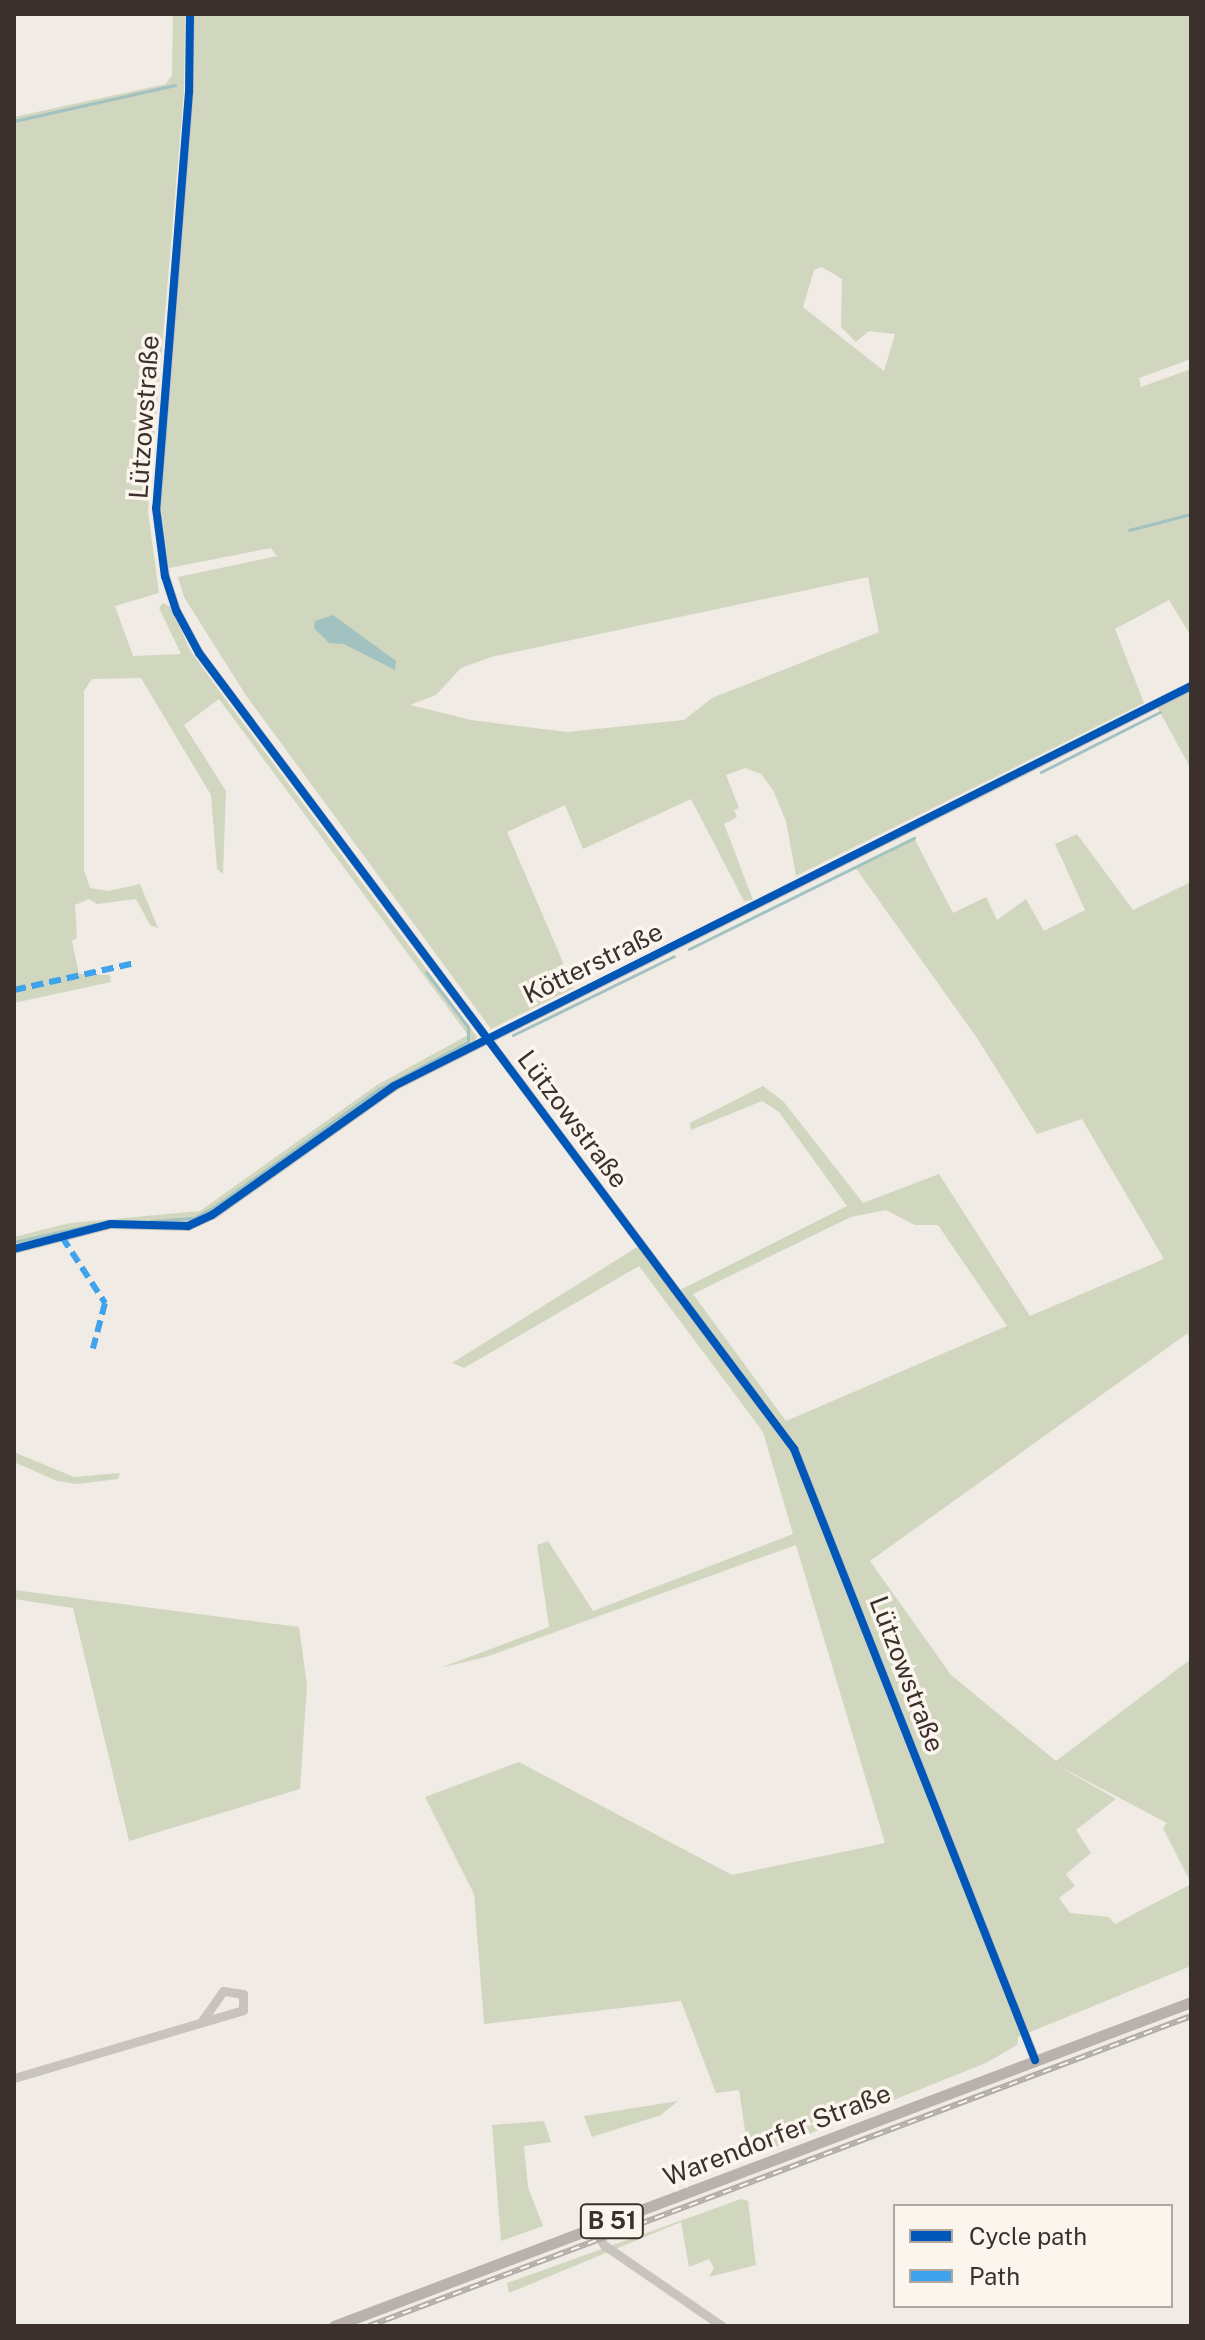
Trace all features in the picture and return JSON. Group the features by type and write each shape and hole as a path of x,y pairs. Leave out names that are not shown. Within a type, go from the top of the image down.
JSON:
{"main road":[{"name":"Warendorfer Straße","path":"334,2326 1191,2002"}],"street":[{"name":"Lützowstraße","path":"190,14 189,92 156,508 165,576 199,653 794,1449 1035,2060"},
{"name":"Kötterstraße","path":"14,1249 111,1224 188,1226 212,1215 394,1086 1191,686"},
{"path":"14,2078 243,2010 243,1994 223,1991 202,2021"},
{"path":"594,2228 604,2245 722,2326"}],"green space":[{"path":"173,14 185,14 184,91 148,512 159,593 115,606 133,656 181,654 159,608 163,603 171,607 190,650 477,1037 473,1045 394,1086 212,1215 188,1226 111,1224 14,1245 14,1237 70,1223 200,1211 377,1085 468,1035 219,699 184,725 226,791 223,874 217,869 211,795 141,678 92,679 84,691 84,870 90,888 108,891 140,884 158,928 150,925 136,899 97,904 89,899 75,905 77,938 72,941 79,974 110,975 111,982 14,1003 14,117 166,84 172,75"},
{"path":"195,14 1191,14 1191,359 1139,378 1141,387 1191,369 1191,636 1169,600 1115,629 1144,703 796,876 786,821 773,790 761,774 745,768 726,775 739,808 734,810 737,817 724,824 753,900 744,901 691,799 583,849 565,805 507,832 574,988 491,1029 245,694 184,597 178,577 277,556 271,548 169,568 161,507 194,91","holes":["822,267 842,279 841,327 856,342 869,331 895,334 884,371 803,307 814,270","868,577 879,632 712,698 684,720 567,732 471,720 410,705 436,695 461,668 491,657"]},
{"path":"1191,686 1191,769 1155,703"},
{"path":"1077,834 1133,910 1191,882 1191,1372 1188,1333 870,1561 951,1675 1056,1761 1191,1659 1191,1883 1163,1828 1167,1823 1053,1763 1116,1799 1076,1830 1091,1853 1066,1874 1075,1886 1059,1898 1070,1913 1109,1917 1115,1924 1191,1884 1191,1966 1018,2037 1017,2045 986,2063 749,2158 739,2090 716,2093 681,2001 484,2024 474,1894 425,1797 519,1762 732,1875 885,1843 796,1545 486,1657 440,1668 549,1627 537,1545 548,1541 593,1611 793,1534 763,1432 639,1266 464,1368 452,1363 642,1244 678,1291 847,1206 779,1112 762,1101 691,1130 690,1123 763,1086 783,1101 863,1203 939,1174 1030,1316 1164,1259 1082,1119 1037,1134 977,1038 855,867 914,838 953,913 986,897 997,920 1026,899 1044,931 1085,910 1055,844","holes":["886,1210 915,1225 938,1225 1007,1326 786,1421 693,1294 851,1217"]},
{"path":"14,1452 74,1477 120,1473 118,1479 77,1484 57,1481 14,1462"},
{"path":"14,1590 299,1627 307,1685 300,1789 129,1841 73,1608 14,1599"},
{"path":"678,2101 661,2115 592,2137 584,2116"},
{"path":"544,2121 551,2142 524,2146 528,2187 543,2226 501,2241 492,2125"},
{"path":"741,2199 748,2201 756,2265 709,2277 714,2268 709,2259 689,2267 681,2222 509,2293 507,2283"}],"water":[{"path":"333,615 396,661 395,670 344,644 329,643 314,628 315,621"}],"waterway":[{"path":"14,121 175,85"},
{"path":"1129,530 1191,514"},
{"path":"1041,772 1160,712"},
{"path":"689,949 914,838"},
{"path":"513,1035 674,956"},
{"path":"151,1221 194,1218 214,1207 379,1089 468,1042 468,1027 426,972"},
{"path":"14,1242 95,1224"}],"railway":[{"path":"369,2326 1191,2016"}],"marked path":[{"path":"14,990 135,963"},
{"path":"62,1237 105,1303 93,1348"}],"cycle path":[{"path":"190,14 189,92 156,508 165,576 177,612 199,653 794,1449 1035,2060"},
{"path":"14,1249 111,1224 188,1226 212,1215 394,1086 1191,686"}]}
